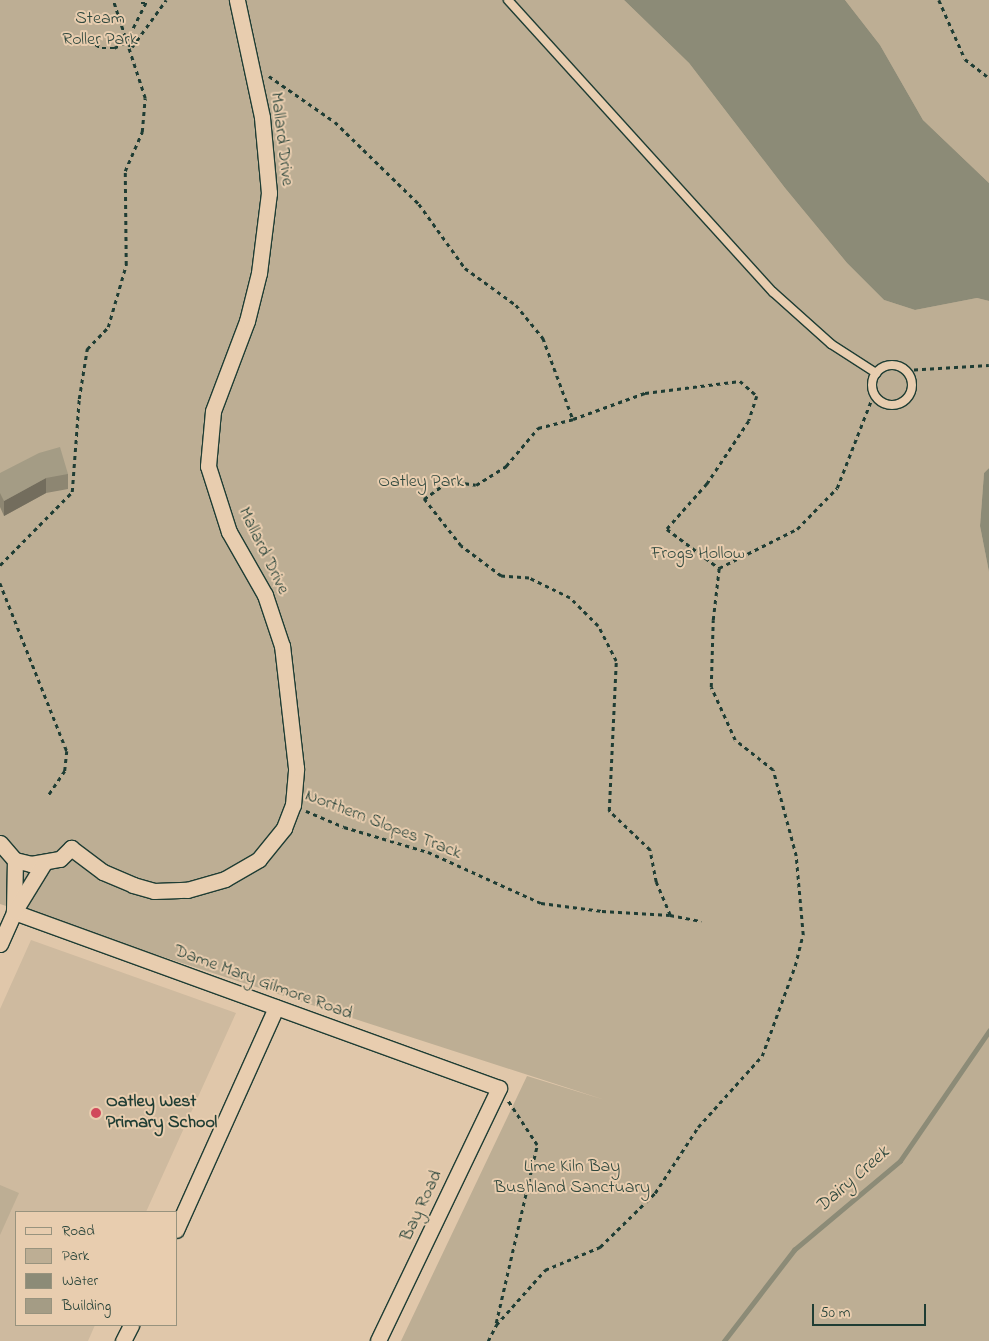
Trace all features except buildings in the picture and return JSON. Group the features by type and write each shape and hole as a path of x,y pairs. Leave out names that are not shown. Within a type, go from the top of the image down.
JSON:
{"street":[{"name":"Mallard Drive","path":"44,863 60,859 71,848 103,872 140,887 170,891 207,885 244,870 259,859 284,828 293,805 296,768 282,646 265,595 229,532 208,466 214,412 253,301 268,213 267,152 236,0"},
{"path":"0,843 15,860 14,912"},
{"path":"0,944 14,912 44,863 15,860"},
{"name":"Dame Mary Gilmore Road","path":"14,912 499,1088"},
{"path":"178,1226 276,1008"},
{"name":"Bay Road","path":"378,1341 499,1088"},
{"path":"123,1341 131,1326"}],"lane":[{"path":"508,0 773,292 831,344 876,373"},
{"path":"890,364 906,370 912,387 902,403 883,403 874,393 872,383 876,373 890,364"}],"path":[{"path":"0,565 72,492 79,399 87,349 108,327 126,264 125,171 142,132 145,98 113,0"},
{"path":"126,42 132,47 166,0"},
{"path":"939,0 965,59 989,78"},
{"path":"89,40 102,48 126,42 147,2"},
{"path":"141,3 147,2"},
{"path":"250,62 335,122 419,204 465,268 516,305 543,338 574,419"},
{"path":"906,370 989,365"},
{"path":"670,915 656,882 650,850 609,812 616,661 598,626 570,598 529,578 501,576 461,546 424,499 449,482 476,485 506,466 538,428 574,419 645,393 695,385 740,381 757,396 749,421 707,484 667,529 719,568"},
{"path":"719,568 797,529 837,488 874,393"},
{"path":"496,1325 545,1270 600,1247 655,1193 698,1128 762,1056 795,966 803,934 796,856 774,770 735,740 711,686 713,620 719,568"},
{"path":"0,582 67,751 65,771 48,796"},
{"name":"Northern Slopes Track","path":"293,805 344,827 428,852 541,903 602,911 670,915 701,921"},
{"path":"488,1341 496,1325 537,1144 499,1088"}],"shaded area":[{"name":"Oatley West Primary School","path":"31,940 236,1013 146,1211 15,1211 15,1326 95,1326 88,1341 0,1341 0,1009"}],"green space":[{"name":"Oatley Park","path":"0,0 624,0 689,63 785,188 847,263 884,300 915,310 977,298 989,301 989,468 984,473 980,526 989,572 989,1341 401,1341 527,1076 605,1100 0,904"},
{"path":"845,0 989,0 989,183 923,120 880,45"},
{"path":"0,1185 19,1193 0,1235"}],"water":[{"path":"624,0 845,0 880,45 923,120 989,183 989,301 977,298 915,310 884,300 847,263 785,188 689,63"},
{"path":"989,468 989,572 980,526 984,473"}],"waterway":[{"name":"Dairy Creek","path":"724,1341 794,1250 900,1161 989,1031"}],"place":[{"name":"Oatley West Primary School","path":"96,1113"}],"park label":[{"name":"Steam Roller Park","path":"100,30"},
{"name":"Frogs Hollow","path":"698,554"},
{"name":"Lime Kiln Bay Bushland Sanctuary","path":"572,1178"}]}
